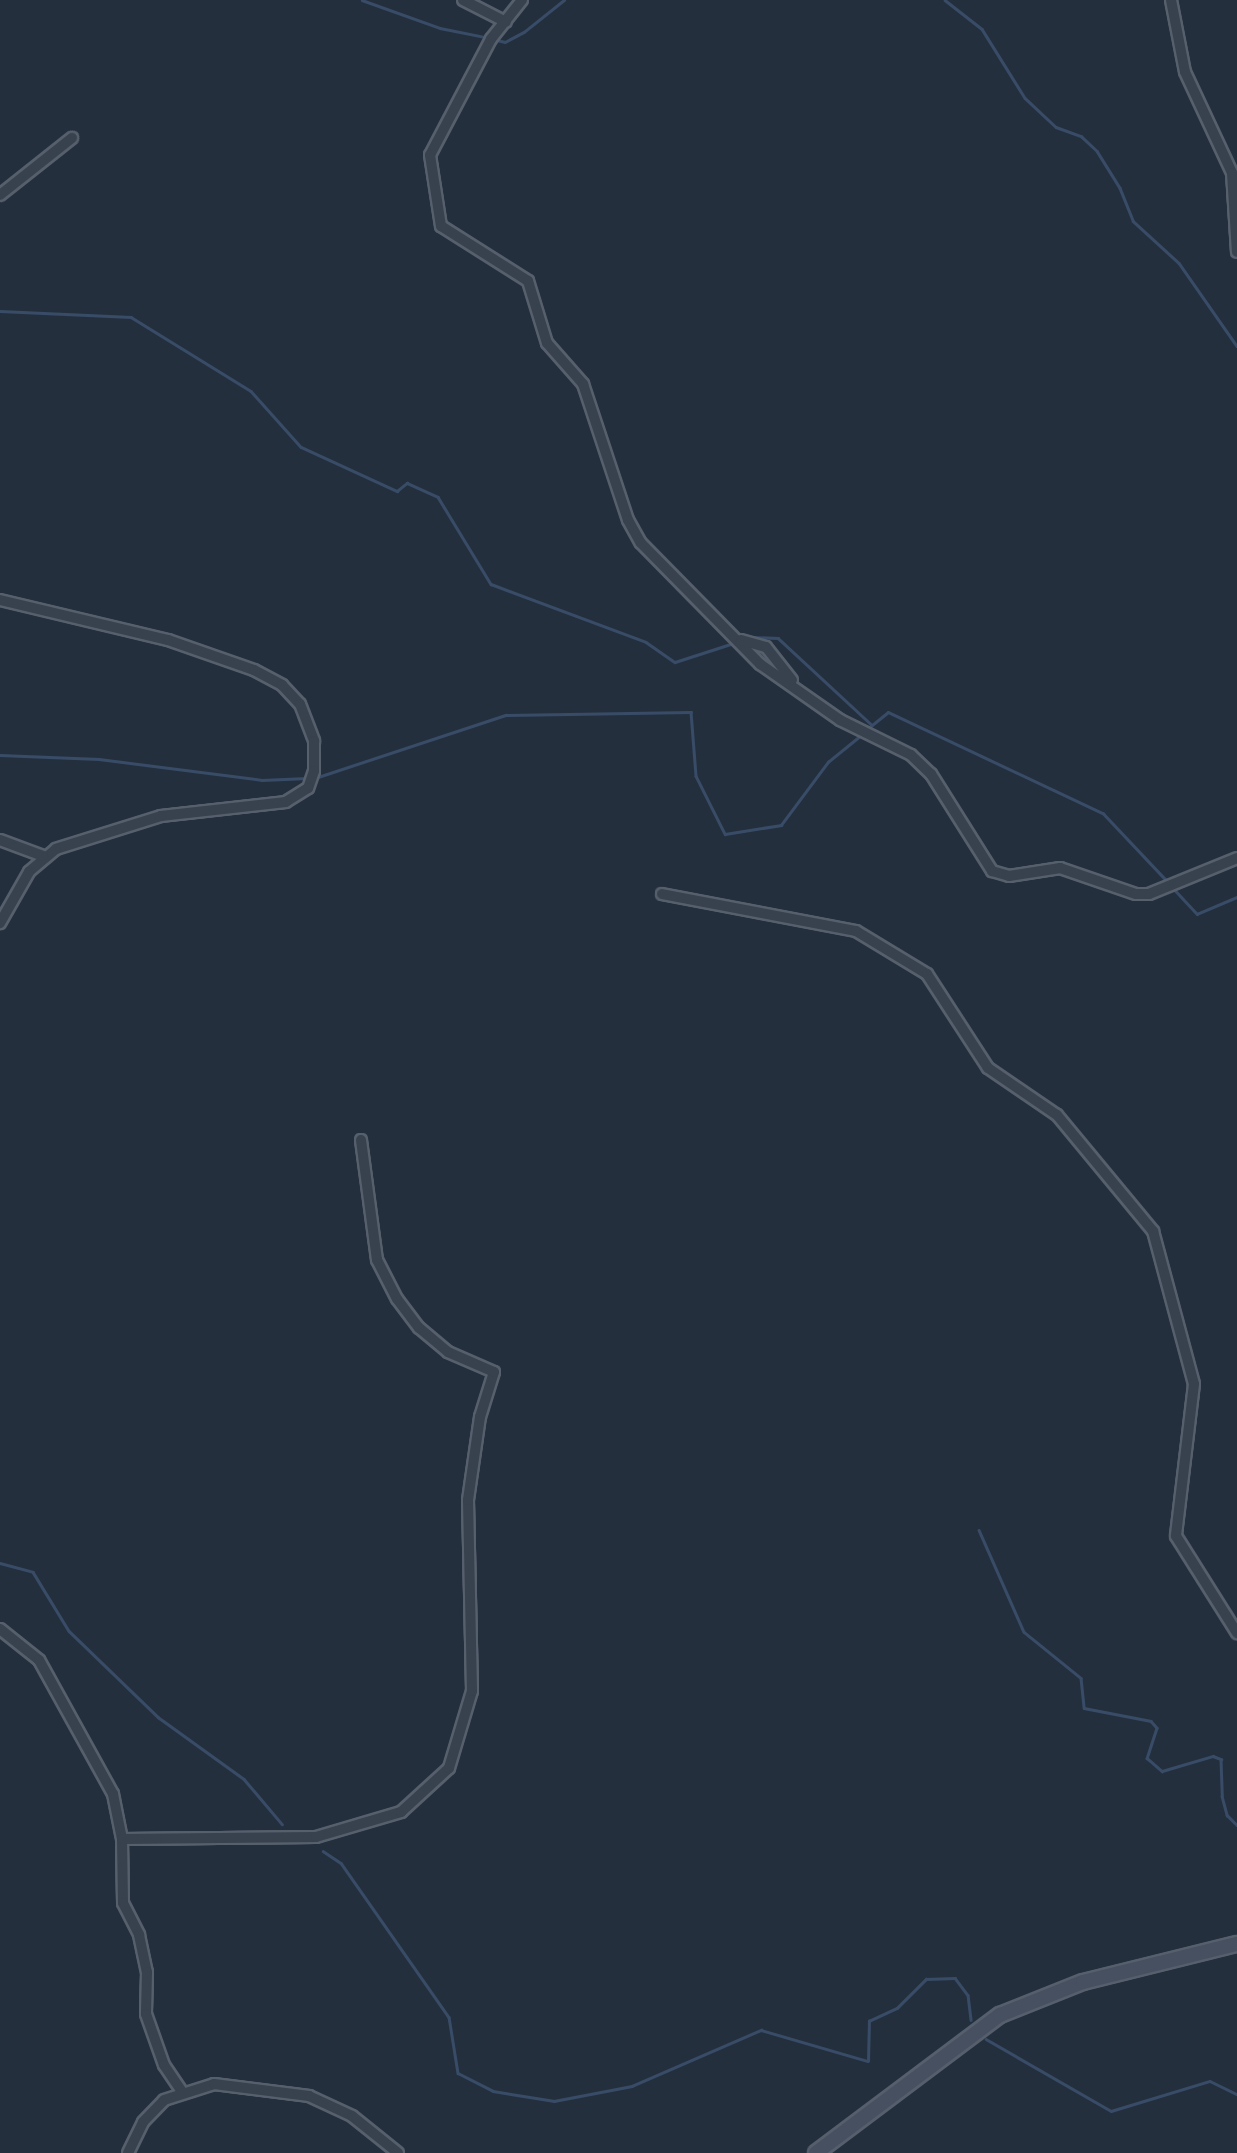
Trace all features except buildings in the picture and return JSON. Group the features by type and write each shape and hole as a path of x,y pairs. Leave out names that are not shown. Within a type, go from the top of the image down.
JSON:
{"street":[{"path":"463,0 506,22"},
{"path":"522,0 473,70 430,155 441,226 528,281 547,344 583,384 628,520 641,542 760,664 794,684 827,712 911,755 952,802 984,862 1001,875 1060,868 1136,894 1149,894 1237,858"},
{"path":"1171,0 1184,72 1232,174 1237,252"},
{"path":"0,194 72,138"},
{"path":"0,600 227,658 282,685 300,704 314,741 314,771 300,796 286,802 161,816 88,835 43,856 0,923"},
{"path":"0,840 43,856"},
{"path":"662,894 856,932 927,974 988,1068 1057,1114 1153,1231 1194,1384 1176,1536 1237,1633"},
{"path":"122,1838 316,1837 401,1812 450,1768 472,1691 468,1500 480,1417 494,1372 448,1352 419,1328 397,1299 377,1260 361,1140"},
{"path":"0,1629 39,1660 113,1794 122,1838 120,1881 148,1972 146,2014 164,2065 182,2092"},
{"path":"816,2153 1000,2015 1083,1982 1237,1944"},
{"path":"128,2153 142,2122 164,2100 214,2084 309,2096 352,2116 398,2153"}],"waterway":[{"path":"362,0 440,28 485,37"},
{"path":"497,40 505,42 524,32 564,0"},
{"path":"945,0 982,29 1025,98 1056,127 1081,136 1097,151 1120,188 1133,221 1179,263 1237,346"},
{"path":"0,311 131,317 251,391 301,447 397,491 407,483 438,497 491,584 646,642 675,662 734,643"},
{"path":"751,637 778,638 872,725"},
{"path":"315,778 506,715 691,712 696,776 725,834 781,825 828,762 860,736"},
{"path":"866,730 888,712 1103,813 1169,883"},
{"path":"0,755 99,759 262,780 307,778"},
{"path":"1174,889 1197,914 1237,897"},
{"path":"979,1530 1024,1632 1081,1678 1084,1708 1151,1721 1157,1728 1147,1758 1162,1771 1213,1756 1221,1759 1222,1796 1227,1815 1237,1825"},
{"path":"0,1563 33,1572 69,1631 158,1717 244,1779 282,1824"},
{"path":"323,1851 341,1863 449,2017 458,2073 493,2091 554,2101 632,2086 761,2030 868,2061 869,2021 897,2008 926,1979 955,1978 968,1995 971,2020"},
{"path":"986,2039 1111,2111 1210,2081 1237,2094"}]}
